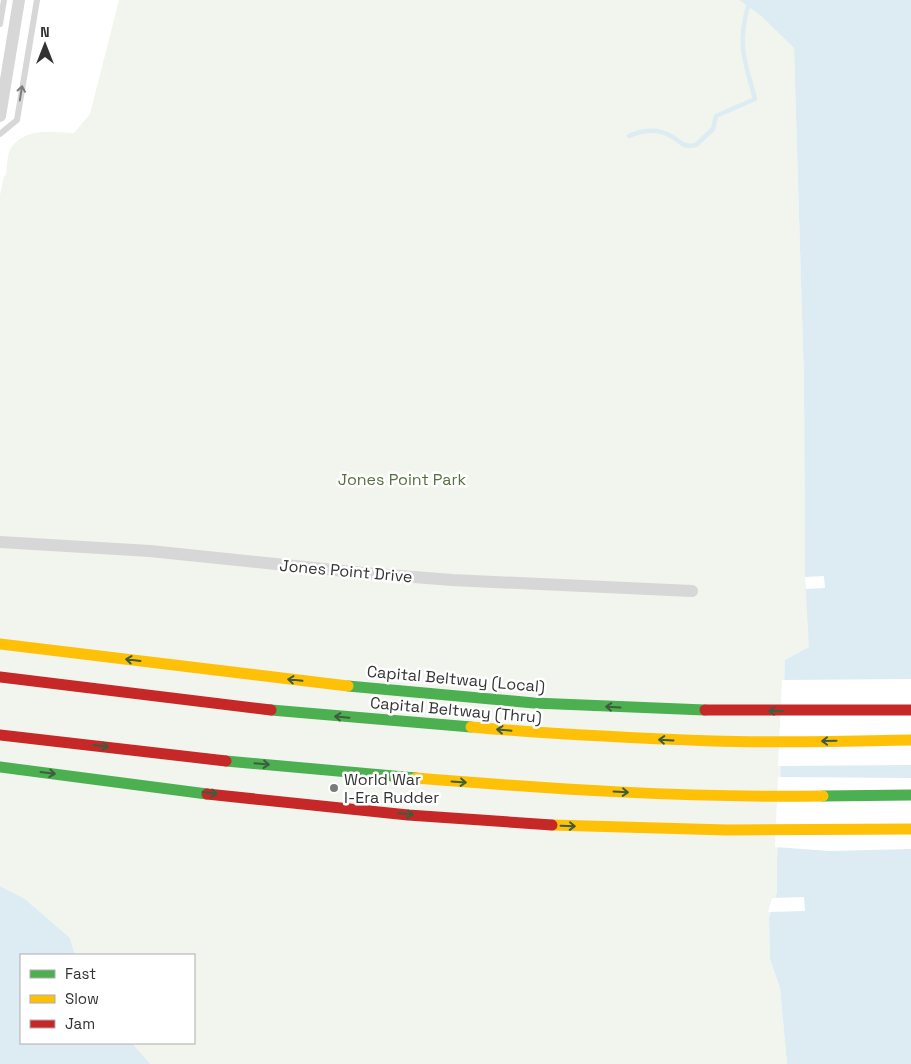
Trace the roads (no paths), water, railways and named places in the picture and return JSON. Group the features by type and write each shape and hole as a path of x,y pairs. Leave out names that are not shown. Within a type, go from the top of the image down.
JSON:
{"highway":[{"name":"Capital Beltway (Local)","path":"0,644 378,689 534,703 676,710 911,710"},
{"name":"Capital Beltway (Thru)","path":"0,677 268,710 555,734 706,741 911,740"},
{"path":"0,735 265,765 515,786 768,797 911,795"},
{"path":"0,767 242,797 406,814 542,825 704,830 911,829"}],"street":[{"path":"0,116 19,0"},
{"name":"Jones Point Drive","path":"0,542 150,551 363,573 452,580 692,591"}],"lane":[{"path":"0,24 4,0"},
{"path":"0,134 17,120 37,0"}],"waterway":[{"path":"629,136 639,132 655,131 666,133 682,144 696,145 713,129 716,116 755,99 745,63 743,43 748,6"}],"place":[{"name":"World War I-Era Rudder","path":"334,788"}],"park label":[{"name":"Jones Point Park","path":"402,479"}]}
